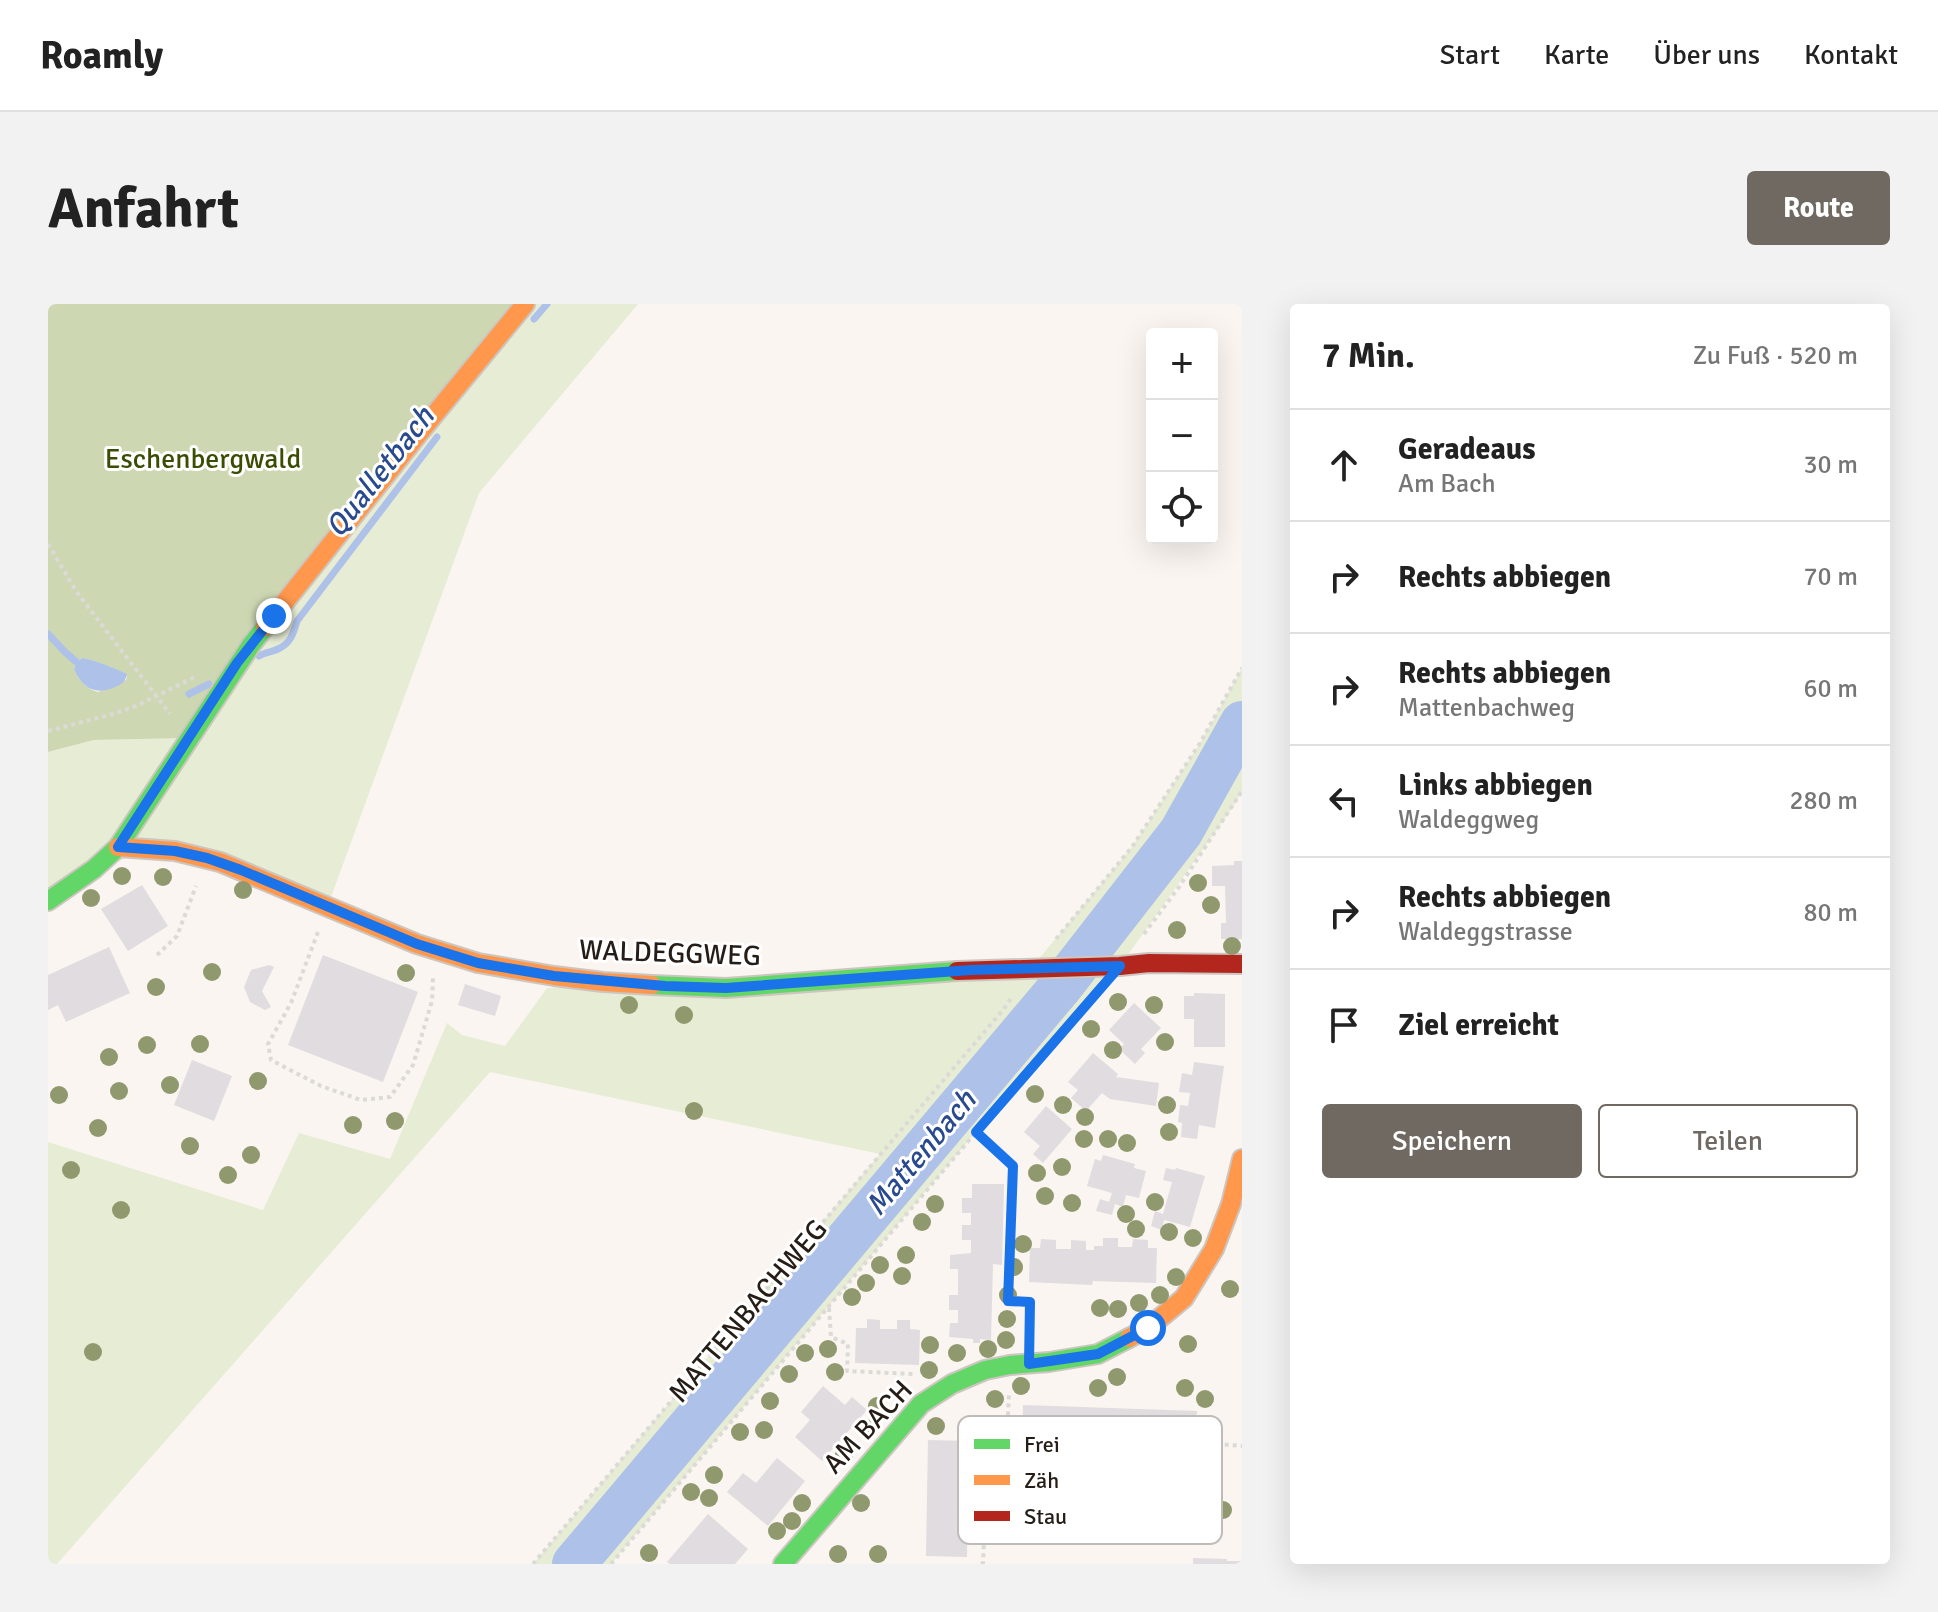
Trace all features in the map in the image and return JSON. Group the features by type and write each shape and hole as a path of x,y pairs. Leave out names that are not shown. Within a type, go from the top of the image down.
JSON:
{"street":[{"path":"48,901 94,869 118,847 251,645 525,304"},
{"name":"WALDEGGWEG","path":"118,847 175,851 207,858 434,949 478,963 554,976 726,988 971,970 1111,967 1149,963 1242,964"},
{"name":"AM BACH","path":"783,1564 921,1404 952,1384 985,1370 1098,1354 1148,1328 1184,1298 1214,1249 1231,1204 1242,1159"}],"path":[{"path":"48,544 76,591 155,696 113,714 48,731"},
{"name":"MATTENBACHWEG","path":"533,1564 993,1022 1031,968 1132,847 1200,743 1242,668"},
{"name":"MATTENBACHWEG","path":"611,1564 1179,887 1242,791"},
{"path":"157,955 177,936 207,858"},
{"path":"327,908 291,1003 268,1044 271,1060 321,1086 361,1100 390,1097 413,1065 432,1001 434,949"},
{"path":"976,1132 1013,1166 1008,1301 1030,1302 1011,1416"},
{"path":"829,1307 831,1337 848,1344 847,1371 913,1374 921,1404"},
{"path":"1222,1444 1242,1446"},
{"path":"982,1564 983,1544"}],"green space":[{"name":"Eschenbergwald","path":"48,304 525,304 189,738 94,740 48,752","holes":["82,658 119,671 127,676 126,680 98,692 90,689 74,670"]},
{"path":"525,304 638,304 479,493 327,908 143,848 48,901 48,752 94,740 189,738"},
{"path":"1242,668 1242,791 1233,807 1120,966 611,1564 533,1564 880,1154 490,1072 57,1564 48,1564 48,1142 263,1210 299,1133 390,1159 447,1023 462,1035 505,1046 547,988 1031,968 1132,847 1200,743"}],"water":[{"path":"82,658 127,674 123,683 100,691 90,688 74,670"}],"building":[{"path":"1234,861 1242,861 1242,939 1221,939 1221,923 1226,923 1225,886 1212,886 1212,866 1234,865"},
{"path":"142,885 168,926 128,951 101,909"},
{"path":"109,947 130,993 66,1022 58,1005 48,1010 48,975"},
{"path":"323,955 418,992 383,1082 288,1045"},
{"path":"269,965 274,967 262,991 271,1007 265,1010 250,1002 244,987 251,970"},
{"path":"465,984 501,996 495,1016 458,1005"},
{"path":"1194,993 1225,994 1225,1047 1194,1047 1194,1019 1184,1019 1184,996 1194,996"},
{"path":"1134,1003 1161,1028 1141,1049 1145,1053 1135,1064 1119,1049 1124,1044 1109,1030"},
{"path":"1093,1053 1118,1074 1116,1077 1159,1083 1156,1106 1110,1099 1102,1093 1086,1111 1071,1098 1078,1090 1068,1082"},
{"path":"192,1060 232,1076 214,1121 174,1105"},
{"path":"1194,1062 1224,1066 1215,1128 1199,1125 1197,1139 1181,1137 1182,1123 1178,1122 1180,1105 1188,1106 1190,1093 1179,1092 1182,1073 1192,1075"},
{"path":"1046,1106 1072,1129 1043,1163 1033,1154 1040,1146 1024,1132"},
{"path":"1103,1155 1135,1164 1134,1168 1146,1171 1139,1198 1126,1195 1123,1207 1115,1204 1112,1215 1096,1211 1100,1199 1109,1202 1112,1193 1087,1186 1095,1159 1101,1161"},
{"path":"1166,1168 1205,1176 1190,1227 1164,1220 1162,1230 1151,1226 1155,1211 1163,1214 1172,1182 1163,1180"},
{"path":"972,1184 1004,1184 1002,1265 993,1264 991,1340 980,1339 980,1343 973,1343 973,1339 949,1337 950,1323 958,1323 958,1310 949,1310 949,1295 958,1295 958,1269 950,1269 950,1255 971,1253 971,1240 962,1240 962,1225 971,1225 971,1213 962,1213 962,1198 972,1198"},
{"path":"1103,1238 1118,1238 1118,1247 1132,1247 1133,1239 1148,1240 1148,1248 1157,1248 1156,1283 1093,1281 1092,1285 1029,1282 1030,1248 1040,1248 1041,1239 1056,1240 1056,1249 1071,1249 1071,1240 1086,1241 1086,1250 1094,1250 1094,1246 1103,1246"},
{"path":"867,1319 880,1320 880,1329 897,1329 897,1320 910,1320 910,1329 920,1330 919,1365 855,1363 856,1328 867,1328"},
{"path":"823,1386 845,1405 852,1397 867,1410 822,1461 795,1437 810,1420 801,1412"},
{"path":"1023,1405 1197,1411 1197,1416 1023,1416"},
{"path":"928,1440 958,1441 958,1544 967,1544 967,1557 926,1556"},
{"path":"777,1458 805,1481 768,1526 727,1492 743,1473 756,1483"},
{"path":"708,1514 748,1549 735,1564 667,1562"},
{"path":"1193,1558 1227,1559 1242,1561 1242,1564 1193,1564"}],"waterway":[{"name":"Qualletbach","path":"534,319 547,304"},
{"name":"Qualletbach","path":"259,656 289,641 297,621 437,437"},
{"name":"Qualletbach","path":"48,634 81,666"},
{"name":"Qualletbach","path":"189,694 209,684"},
{"name":"Mattenbach","path":"574,1564 1062,985 1181,832 1242,723"}],"traffic: fast":[{"path":"48,901 94,869 118,847 265,627"},
{"path":"652,985 726,988 957,971"},
{"path":"783,1564 921,1404 952,1384 985,1370 1098,1354 1129,1338"}],"traffic: slow":[{"path":"265,627 525,304"},
{"path":"118,847 175,851 220,862 417,944 478,963 554,976 652,985"},
{"path":"1129,1338 1148,1328 1184,1298 1214,1249 1231,1204 1242,1159"}],"traffic: jam":[{"path":"957,971 1149,963 1242,964"}],"route":[{"path":"274,616 237,663 118,847 175,851 207,858 417,944 478,963 603,982 726,988 971,970 1120,966 976,1132 1013,1166 1008,1301 1030,1302 1029,1364 1098,1354 1148,1328"}]}
